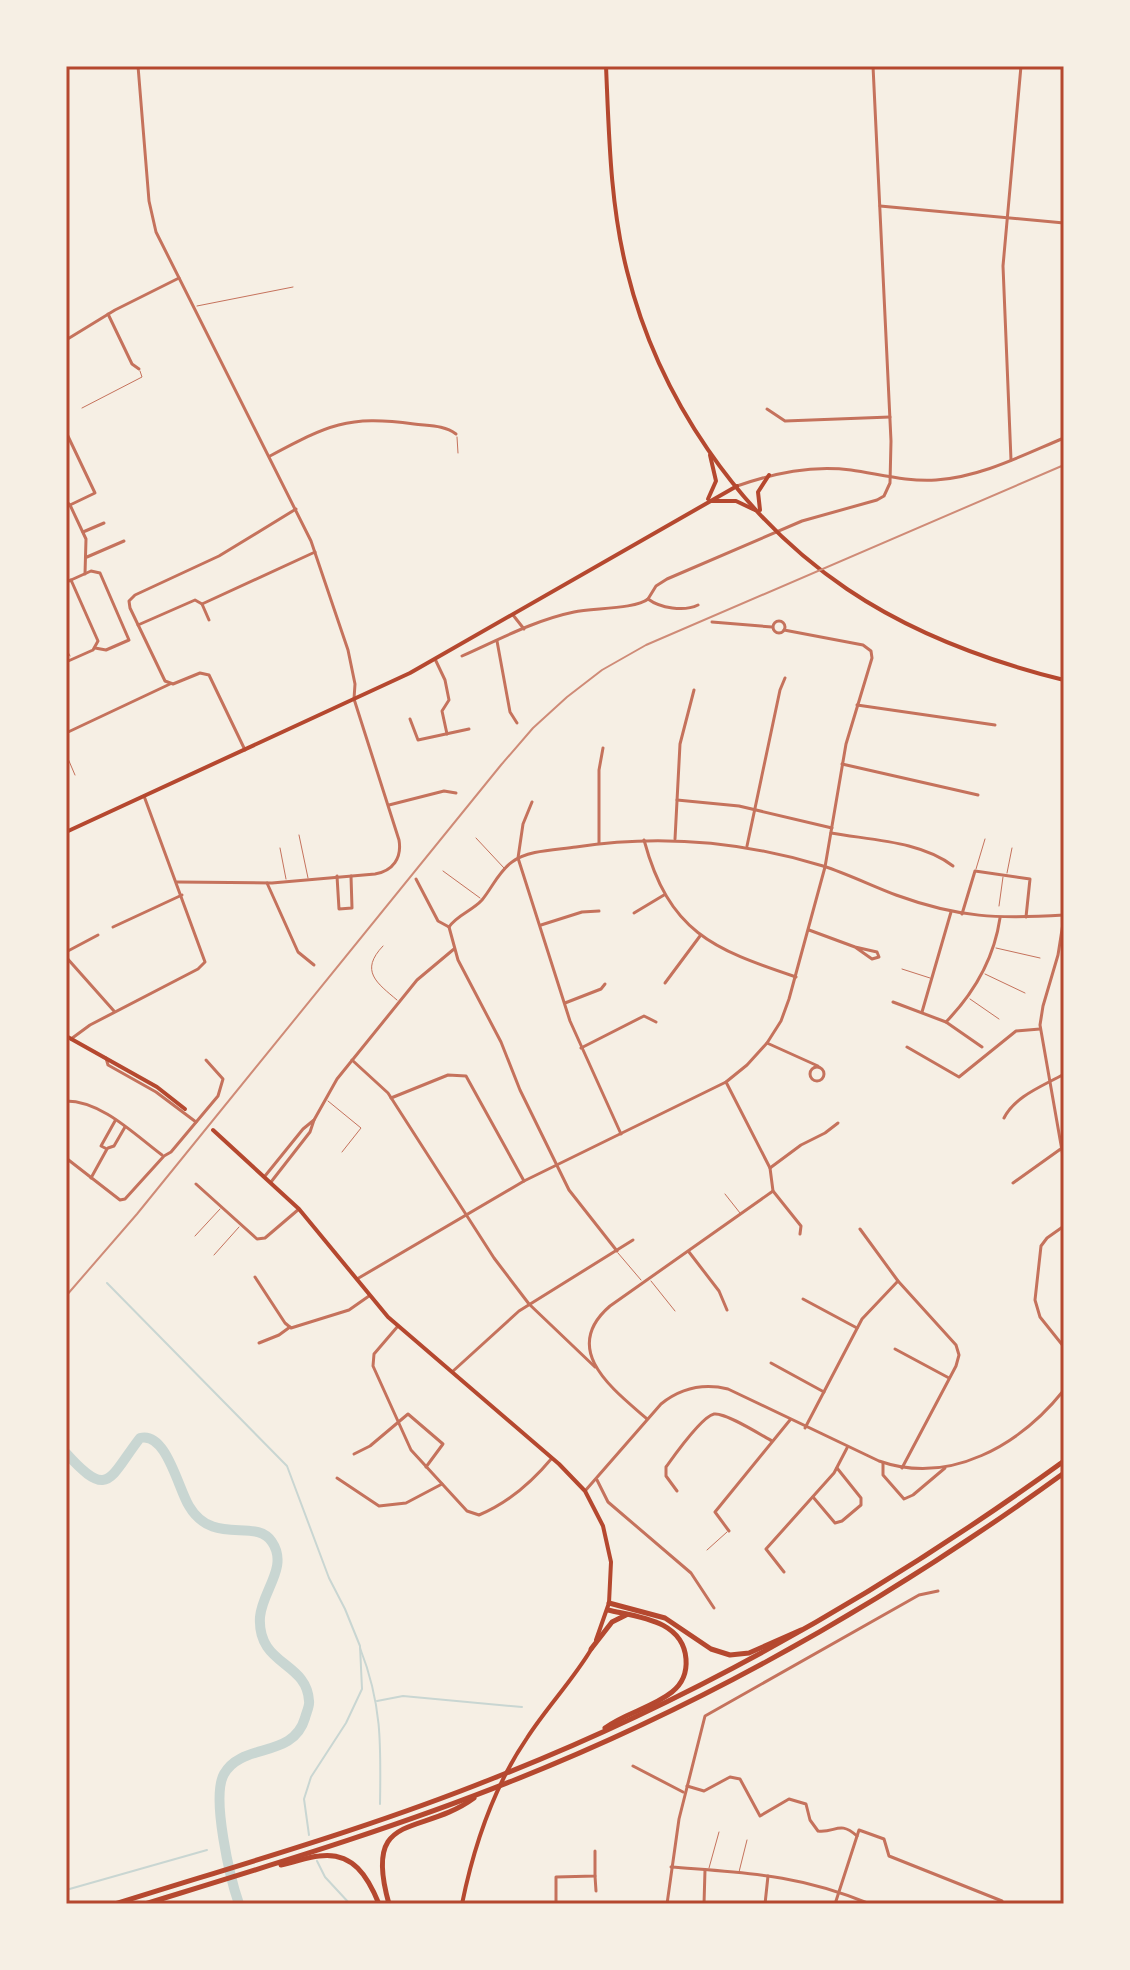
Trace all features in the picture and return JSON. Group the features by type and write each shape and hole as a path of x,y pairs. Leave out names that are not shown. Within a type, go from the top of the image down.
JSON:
{"highway":[{"path":"115,1904 437,1800 599,1734 711,1680 806,1629 925,1557 1064,1461"},
{"path":"145,1904 272,1865 478,1794 619,1735 763,1664 920,1571 1064,1473"},
{"path":"608,1606 665,1618 711,1649 730,1655 755,1651 787,1634 806,1629"},
{"path":"599,1734 619,1720 669,1695 680,1683 686,1669 685,1649 674,1632 662,1624 608,1606"},
{"path":"591,1649 613,1620 630,1615"},
{"path":"389,1904 381,1868 388,1840 403,1828 460,1807 478,1794"},
{"path":"272,1865 322,1855 339,1857 352,1862 363,1872 379,1904"}],"main road":[{"path":"606,66 615,202 632,293 666,380 708,449 762,515 810,561 840,584 938,639 1014,667 1064,680"},
{"path":"707,502 716,481 708,449"},
{"path":"762,515 758,492 769,475"},
{"path":"66,832 435,659 737,486"},
{"path":"707,502 738,502 762,515"},
{"path":"68,1037 157,1087 185,1109"},
{"path":"213,1130 299,1209 369,1296 398,1326 552,1458 585,1491 597,1511 607,1539 612,1576 608,1606 591,1649 520,1748 490,1806 476,1844 462,1904"}],"street":[{"path":"138,66 150,206 162,246 195,306 315,552 348,650 355,684 354,699 389,805 400,851 396,863 387,871 267,883 177,882"},
{"path":"462,656 570,613 607,606 634,606 648,599 658,584 683,572 802,521 877,500 886,492 891,477 890,417 873,66"},
{"path":"1011,460 1002,282 1021,66"},
{"path":"880,206 1064,223"},
{"path":"66,340 108,314 179,278"},
{"path":"108,314 132,364 139,369"},
{"path":"767,409 785,421 890,417"},
{"path":"270,456 318,431 363,420 379,419 445,428 456,434"},
{"path":"66,432 95,493 69,507"},
{"path":"737,486 791,470 823,468 941,480 974,473 1064,438"},
{"path":"66,501 86,539 85,574"},
{"path":"170,684 164,679 129,606 133,596 213,559 296,509"},
{"path":"83,532 104,523"},
{"path":"86,558 124,541"},
{"path":"202,604 315,552"},
{"path":"66,662 95,648 106,650 129,640 98,572 67,581 97,637 95,648"},
{"path":"648,599 658,605 690,609 698,605"},
{"path":"138,625 195,600 202,604 209,620"},
{"path":"513,615 524,629"},
{"path":"772,627 775,622 781,621 784,630"},
{"path":"357,1279 524,1181 726,1082 767,1043 784,1014 825,867 842,764 872,659 868,648 792,629 777,633 772,627 712,622"},
{"path":"497,641 510,712 517,723"},
{"path":"435,659 445,680 449,700 442,711 447,734"},
{"path":"66,733 200,673 209,675 245,750"},
{"path":"747,847 785,678"},
{"path":"675,839 680,744 694,690"},
{"path":"857,705 995,725"},
{"path":"410,719 418,740 469,729"},
{"path":"599,844 599,770 603,748"},
{"path":"842,764 978,795"},
{"path":"389,805 444,791 456,793"},
{"path":"68,1037 204,964 205,956 144,796"},
{"path":"677,800 717,802 755,809 832,831 917,850 944,859 953,866"},
{"path":"532,802 523,824 518,858 581,1048 621,1134"},
{"path":"449,927 482,900 505,868 518,858 599,844 675,839 747,847 825,867 892,894 951,912 1000,918 1064,916 1040,1029 1064,1162"},
{"path":"644,840 664,895 700,936 733,956 796,977"},
{"path":"962,914 975,871 1030,879 1026,917"},
{"path":"337,876 339,909 352,908 351,876"},
{"path":"416,879 436,919 449,927 454,949 571,1193 617,1251"},
{"path":"267,883 298,952 314,965"},
{"path":"111,928 182,895"},
{"path":"634,913 664,895"},
{"path":"541,925 582,912 599,911"},
{"path":"922,1012 951,912"},
{"path":"946,1022 968,997 982,973 1000,918"},
{"path":"809,930 877,952 879,957 872,959 855,947"},
{"path":"98,935 66,955 115,1012"},
{"path":"665,983 700,936"},
{"path":"271,1182 310,1132 337,1079 422,974 454,949"},
{"path":"565,1003 601,989 605,984"},
{"path":"893,1002 946,1022 982,1047"},
{"path":"581,1048 644,1016 656,1022"},
{"path":"907,1047 959,1077 1017,1030 1040,1029"},
{"path":"767,1043 818,1066"},
{"path":"106,1058 108,1065 155,1091 196,1123"},
{"path":"66,1158 120,1200 124,1199 171,1152 218,1096 223,1079 206,1060"},
{"path":"352,1060 391,1098 497,1262 529,1304 647,1419"},
{"path":"1004,1118 1009,1108 1064,1074"},
{"path":"391,1098 448,1075 466,1076 524,1181"},
{"path":"726,1082 770,1168 773,1191 801,1226 800,1234"},
{"path":"66,1101 82,1103 115,1120 164,1156"},
{"path":"107,1149 101,1146 115,1120"},
{"path":"265,1176 305,1126 314,1120"},
{"path":"770,1168 838,1123"},
{"path":"91,1178 107,1149 114,1146 125,1127"},
{"path":"1013,1183 1062,1148"},
{"path":"196,1184 255,1238 262,1239 299,1209"},
{"path":"595,1367 590,1341 597,1320 610,1306 773,1191"},
{"path":"1064,1226 1041,1246 1035,1300 1038,1314 1064,1347"},
{"path":"860,1229 898,1281 959,1352 958,1361 902,1468"},
{"path":"452,1372 529,1304 633,1240"},
{"path":"689,1252 719,1291 727,1310"},
{"path":"255,1277 290,1327"},
{"path":"805,1428 857,1328 873,1306 898,1281"},
{"path":"259,1343 290,1327 349,1310 369,1296"},
{"path":"803,1299 857,1328"},
{"path":"398,1326 372,1359 411,1450 467,1511 479,1515 519,1492 552,1458"},
{"path":"895,1349 949,1378"},
{"path":"771,1363 824,1392"},
{"path":"585,1491 647,1419 672,1396 688,1389 708,1386 732,1391 847,1448 902,1468 945,1468 976,1459 1009,1440 1039,1417 1064,1390"},
{"path":"354,1454 370,1446 410,1414 443,1443 426,1467"},
{"path":"677,1491 666,1476 667,1465 711,1415 722,1415 772,1441"},
{"path":"729,1531 715,1512 790,1420"},
{"path":"784,1572 766,1549 837,1468 847,1448"},
{"path":"883,1463 883,1475 904,1499 912,1496 945,1468"},
{"path":"813,1497 835,1523 862,1504 861,1498 837,1468"},
{"path":"337,1478 379,1506 406,1503 442,1484"},
{"path":"597,1480 609,1504 691,1573 714,1608"},
{"path":"667,1904 685,1793 703,1721 710,1713 916,1596 938,1591"},
{"path":"633,1766 685,1793"},
{"path":"687,1786 704,1791 730,1777 740,1779 760,1816 789,1799 806,1804 810,1820 818,1831 839,1827 857,1836"},
{"path":"835,1904 859,1830 884,1839 889,1856 1001,1903"},
{"path":"595,1851 596,1891"},
{"path":"671,1867 796,1879 870,1904"},
{"path":"704,1904 707,1870"},
{"path":"765,1904 768,1875"},
{"path":"556,1904 556,1877 595,1876"}],"lane":[{"path":"195,306 293,287"},
{"path":"82,408 142,377 139,369"},
{"path":"456,434 458,453"},
{"path":"66,648 71,660"},
{"path":"66,754 75,775"},
{"path":"299,835 308,878"},
{"path":"476,838 505,868"},
{"path":"975,871 985,839"},
{"path":"280,848 286,881"},
{"path":"999,906 1012,848"},
{"path":"443,871 482,900"},
{"path":"383,946 373,959 371,972 378,983 399,1001"},
{"path":"993,947 1040,958"},
{"path":"902,969 932,979"},
{"path":"982,973 1025,993"},
{"path":"968,997 999,1019"},
{"path":"326,1099 361,1128 342,1152"},
{"path":"725,1194 742,1215"},
{"path":"195,1236 221,1207"},
{"path":"214,1255 241,1226"},
{"path":"617,1251 643,1283"},
{"path":"649,1279 675,1311"},
{"path":"707,1550 729,1531"},
{"path":"707,1870 719,1832"},
{"path":"739,1872 747,1840"}],"waterway":[{"path":"107,1283 287,1466 329,1578 360,1646 362,1689 346,1723 311,1777 304,1799 309,1835"},
{"path":"66,1453 91,1477 100,1480 114,1473 140,1438 149,1438 164,1452 189,1506 199,1518 222,1529 265,1535 276,1551 276,1570 260,1617 261,1633 274,1655 300,1678 306,1688 309,1705 299,1731 290,1740 243,1758 232,1764 224,1774 221,1818 239,1904"},
{"path":"360,1648 376,1706 380,1743 380,1804"},
{"path":"377,1701 403,1696 522,1707"},
{"path":"66,1890 207,1850"},
{"path":"317,1861 325,1877 350,1904"}],"railway":[{"path":"66,1296 137,1214 501,765 533,728 567,697 602,670 646,645 1064,465"}]}
